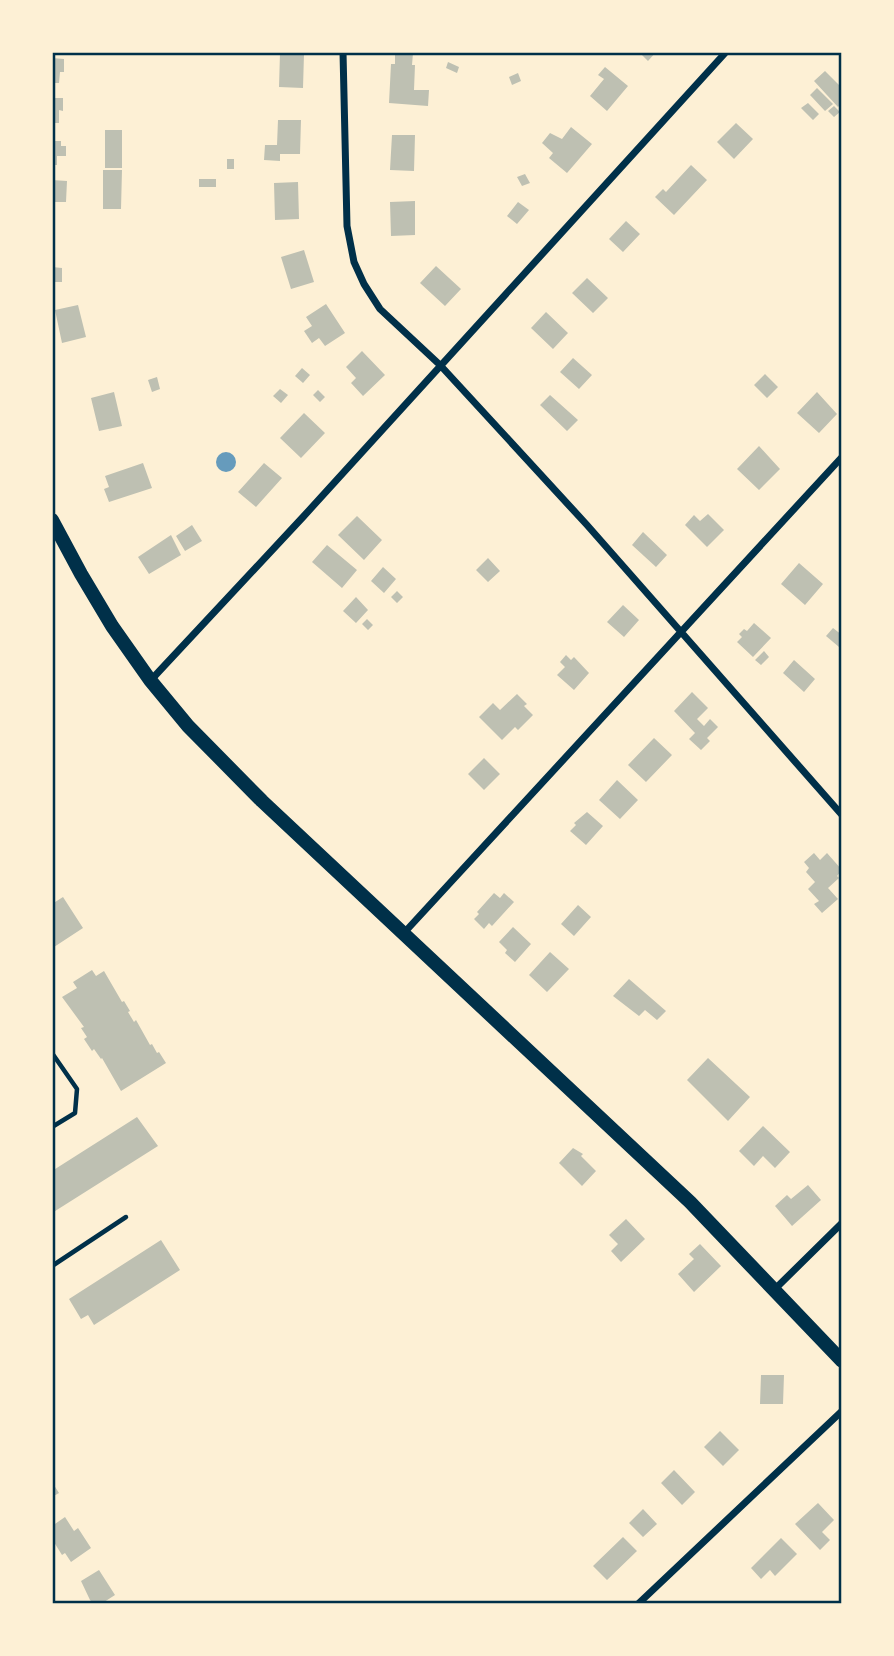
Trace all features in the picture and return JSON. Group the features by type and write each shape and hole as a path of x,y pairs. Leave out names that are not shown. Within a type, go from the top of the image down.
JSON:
{"main road":[{"path":"52,520 111,626 188,726 403,934 690,1202 842,1361"}],"street":[{"path":"343,52 347,226 354,261 364,284 380,309 440,365 587,525 842,815"},
{"path":"150,680 303,517 726,52"},
{"path":"403,934 842,457"},
{"path":"775,1289 842,1223"},
{"path":"638,1604 842,1411"}],"lane":[{"path":"52,1052 77,1089 75,1112 52,1127"},
{"path":"52,1266 126,1217"}],"water":[{"path":"226,452 233,455 236,462 233,469 226,472 219,469 216,462 219,455"}],"building":[{"path":"395,52 413,53 414,90 429,90 428,106 389,103 391,64 395,64"},
{"path":"639,52 656,52 648,61"},
{"path":"280,53 304,54 303,88 279,87"},
{"path":"52,58 64,59 64,72 60,72 59,83 52,83"},
{"path":"448,62 459,67 457,73 446,68"},
{"path":"605,67 628,86 607,111 590,96 604,79 598,75"},
{"path":"825,71 842,88 842,103 838,107 814,81"},
{"path":"518,73 521,81 512,85 509,77"},
{"path":"817,88 833,104 825,111 810,95"},
{"path":"52,98 63,98 59,123 52,123"},
{"path":"808,103 819,114 813,120 801,108"},
{"path":"834,106 840,112 834,117 828,111"},
{"path":"278,120 301,120 300,154 280,154 280,161 264,160 265,145 277,145"},
{"path":"736,123 753,139 734,159 717,142"},
{"path":"571,127 592,144 567,173 549,158 553,153 542,143 550,133 562,139"},
{"path":"105,130 122,130 122,168 105,168"},
{"path":"392,135 415,135 414,171 390,170"},
{"path":"52,141 61,141 61,146 66,146 66,156 57,156 57,165 52,165"},
{"path":"227,159 234,159 234,169 227,169"},
{"path":"691,165 707,180 674,215 655,197 663,189 666,192"},
{"path":"103,170 122,170 121,209 103,209"},
{"path":"525,174 530,183 522,186 517,177"},
{"path":"199,179 216,179 216,187 199,187"},
{"path":"52,180 67,181 66,202 52,202"},
{"path":"298,182 299,219 275,220 274,183"},
{"path":"415,201 415,235 391,236 390,202"},
{"path":"518,202 529,210 517,224 507,216"},
{"path":"626,221 640,234 623,252 609,239"},
{"path":"304,250 314,282 291,289 281,257"},
{"path":"436,266 461,289 445,306 420,283"},
{"path":"52,267 62,268 62,282 52,282"},
{"path":"587,278 608,298 593,313 572,293"},
{"path":"326,304 345,333 325,346 319,338 312,343 304,331 312,326 306,317"},
{"path":"78,305 86,337 62,343 55,310"},
{"path":"546,312 568,333 553,349 531,328"},
{"path":"362,351 385,375 363,396 351,383 356,378 346,367"},
{"path":"573,358 592,375 579,389 560,372"},
{"path":"302,368 310,375 303,383 295,376"},
{"path":"765,374 778,387 767,398 754,385"},
{"path":"157,377 160,389 152,392 148,380"},
{"path":"280,389 288,395 281,403 273,396"},
{"path":"318,390 325,397 320,402 313,395"},
{"path":"114,392 122,426 99,431 91,398"},
{"path":"817,392 837,414 819,433 797,413"},
{"path":"550,395 578,420 567,431 540,405"},
{"path":"304,413 325,433 301,458 280,438"},
{"path":"759,446 780,469 759,490 737,469"},
{"path":"143,463 152,488 109,502 104,489 109,487 105,476"},
{"path":"264,463 282,478 256,507 238,492"},
{"path":"708,514 724,530 707,547 685,525 694,515 700,521"},
{"path":"357,516 382,540 364,560 338,535"},
{"path":"192,525 202,541 185,551 176,536"},
{"path":"643,532 667,555 656,567 632,545"},
{"path":"171,535 181,555 149,574 138,557"},
{"path":"327,545 357,570 342,588 312,562"},
{"path":"488,558 500,571 488,582 476,570"},
{"path":"799,563 823,584 805,605 781,584"},
{"path":"383,567 396,579 384,593 371,581"},
{"path":"397,591 403,597 397,603 391,597"},
{"path":"356,597 368,610 356,623 343,611"},
{"path":"623,605 639,620 624,637 607,622"},
{"path":"367,619 373,625 368,630 362,624"},
{"path":"754,623 771,638 753,657 737,642 742,637 739,634 744,629 747,631"},
{"path":"833,628 842,635 842,644 839,647 826,636"},
{"path":"764,651 769,657 761,665 755,660"},
{"path":"566,655 571,660 574,657 589,673 574,690 557,675 565,667 560,662"},
{"path":"794,660 815,679 804,692 783,673"},
{"path":"692,692 708,708 697,719 704,726 710,719 718,727 707,738 710,741 701,750 689,739 695,733 674,711"},
{"path":"517,694 533,715 518,730 515,727 502,740 479,717 493,703 500,710"},
{"path":"654,738 672,755 646,782 628,765"},
{"path":"484,758 500,774 484,790 468,774"},
{"path":"617,780 638,800 620,819 599,800"},
{"path":"587,812 603,826 586,845 570,831 576,825 574,823"},
{"path":"814,853 820,860 827,853 842,870 837,876 839,878 828,888 838,899 822,913 814,904 819,901 808,889 815,882 806,872 809,868 804,862"},
{"path":"494,893 500,898 504,893 514,902 492,926 489,923 484,929 474,919"},
{"path":"63,897 83,928 54,947 52,904"},
{"path":"578,905 591,917 574,936 561,924"},
{"path":"513,927 531,944 515,962 505,953 507,950 499,942"},
{"path":"550,952 569,969 547,992 529,975"},
{"path":"92,970 96,976 104,971 130,1011 128,1012 134,1022 136,1020 150,1045 152,1044 166,1063 121,1091 102,1058 94,1049 92,1051 84,1039 87,1037 81,1028 84,1027 62,997 77,988 73,982"},
{"path":"629,979 666,1011 657,1020 645,1010 639,1016 613,996"},
{"path":"708,1058 750,1097 728,1121 687,1080"},
{"path":"137,1117 158,1146 52,1213 52,1171"},
{"path":"763,1126 790,1152 775,1168 763,1156 754,1166 739,1151"},
{"path":"573,1148 583,1154 581,1156 596,1171 582,1186 559,1163"},
{"path":"808,1185 821,1200 792,1226 775,1206 787,1195 791,1199"},
{"path":"626,1219 645,1239 621,1262 611,1251 618,1244 609,1235"},
{"path":"161,1240 180,1270 94,1325 88,1315 81,1319 69,1299"},
{"path":"700,1244 721,1266 694,1292 678,1274 694,1259 689,1254"},
{"path":"761,1375 784,1375 783,1404 760,1404"},
{"path":"720,1431 739,1450 723,1466 704,1447"},
{"path":"674,1470 695,1492 682,1505 661,1483"},
{"path":"52,1482 59,1493 52,1497"},
{"path":"818,1503 834,1520 822,1532 830,1540 820,1550 795,1524"},
{"path":"643,1509 657,1524 643,1537 629,1523"},
{"path":"65,1517 74,1531 78,1528 91,1548 71,1562 65,1553 62,1555 52,1539 52,1526"},
{"path":"623,1537 637,1551 607,1580 593,1566"},
{"path":"781,1538 797,1554 775,1576 770,1570 761,1579 751,1568"},
{"path":"99,1570 115,1595 101,1604 94,1604 81,1581"}]}
